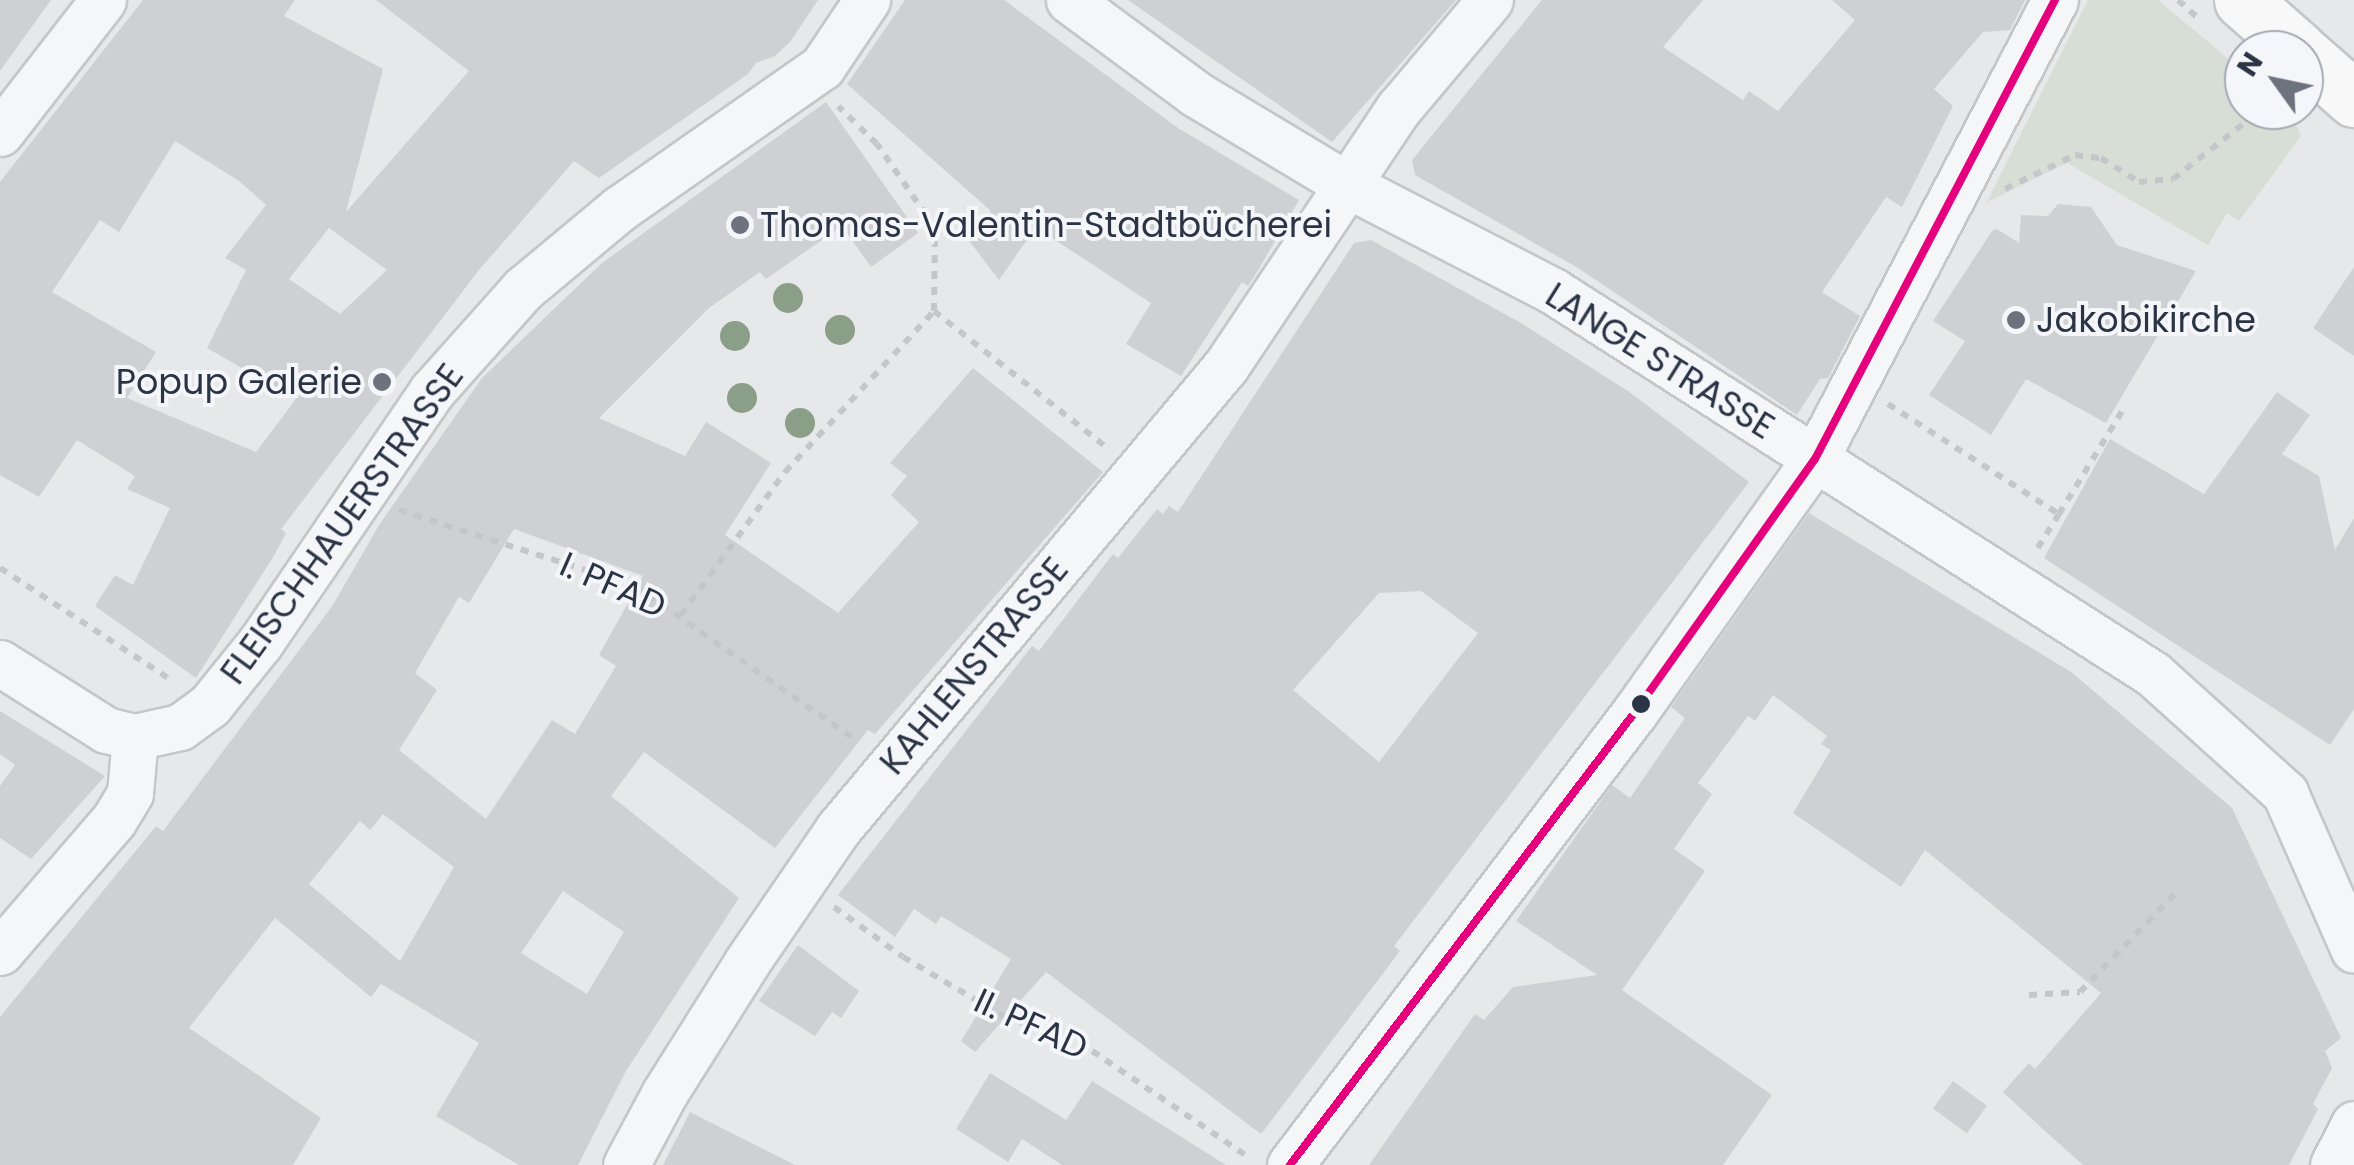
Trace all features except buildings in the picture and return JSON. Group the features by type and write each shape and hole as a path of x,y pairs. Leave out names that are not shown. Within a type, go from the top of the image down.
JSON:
{"street":[{"path":"0,133 103,0"},
{"name":"FLEISCHHAUERSTRASSE","path":"134,737 180,727 210,705 260,643 432,391 523,289 619,209 822,67 866,0"},
{"name":"LANGE STRASSE","path":"1069,0 1196,94 1346,184 1553,291 2153,674 2285,793 2352,939"},
{"name":"KAHLENSTRASSE","path":"626,1165 664,1094 801,883 890,764 1140,474 1226,366 1399,108 1490,0"},
{"path":"1290,1165 1635,712 1815,459 2055,0"},
{"path":"2242,0 2276,30"},
{"path":"2324,72 2354,99"},
{"path":"0,664 106,730 134,737 130,793 114,820 0,952"},
{"path":"2333,1165 2354,1124"}],"path":[{"path":"681,616 785,472 934,311 935,228 877,144 808,78"},
{"path":"1999,192 2076,155 2101,158 2139,182 2173,179 2235,130"},
{"path":"934,311 1140,474"},
{"path":"1879,418 1896,386"},
{"path":"1887,404 2059,514"},
{"path":"2034,554 2122,411"},
{"name":"I. PFAD","path":"356,498 635,586 890,764"},
{"path":"0,568 210,705"},
{"name":"II. PFAD","path":"801,883 903,957 1003,1016 1079,1042 1260,1165"},
{"path":"2029,995 2080,992 2177,892"}],"shaded area":[{"path":"2088,0 2158,0 2224,55 2224,130 2298,130 2301,136 2239,221 2227,213 2208,245 2067,163 1987,202"}],"transit line":[{"path":"1290,1165 1635,712 1815,459 2055,0"}],"place":[{"name":"Thomas-Valentin-Stadtbücherei","path":"740,225"},
{"name":"Jakobikirche","path":"2016,320"},
{"name":"Popup Galerie","path":"382,382"}]}
